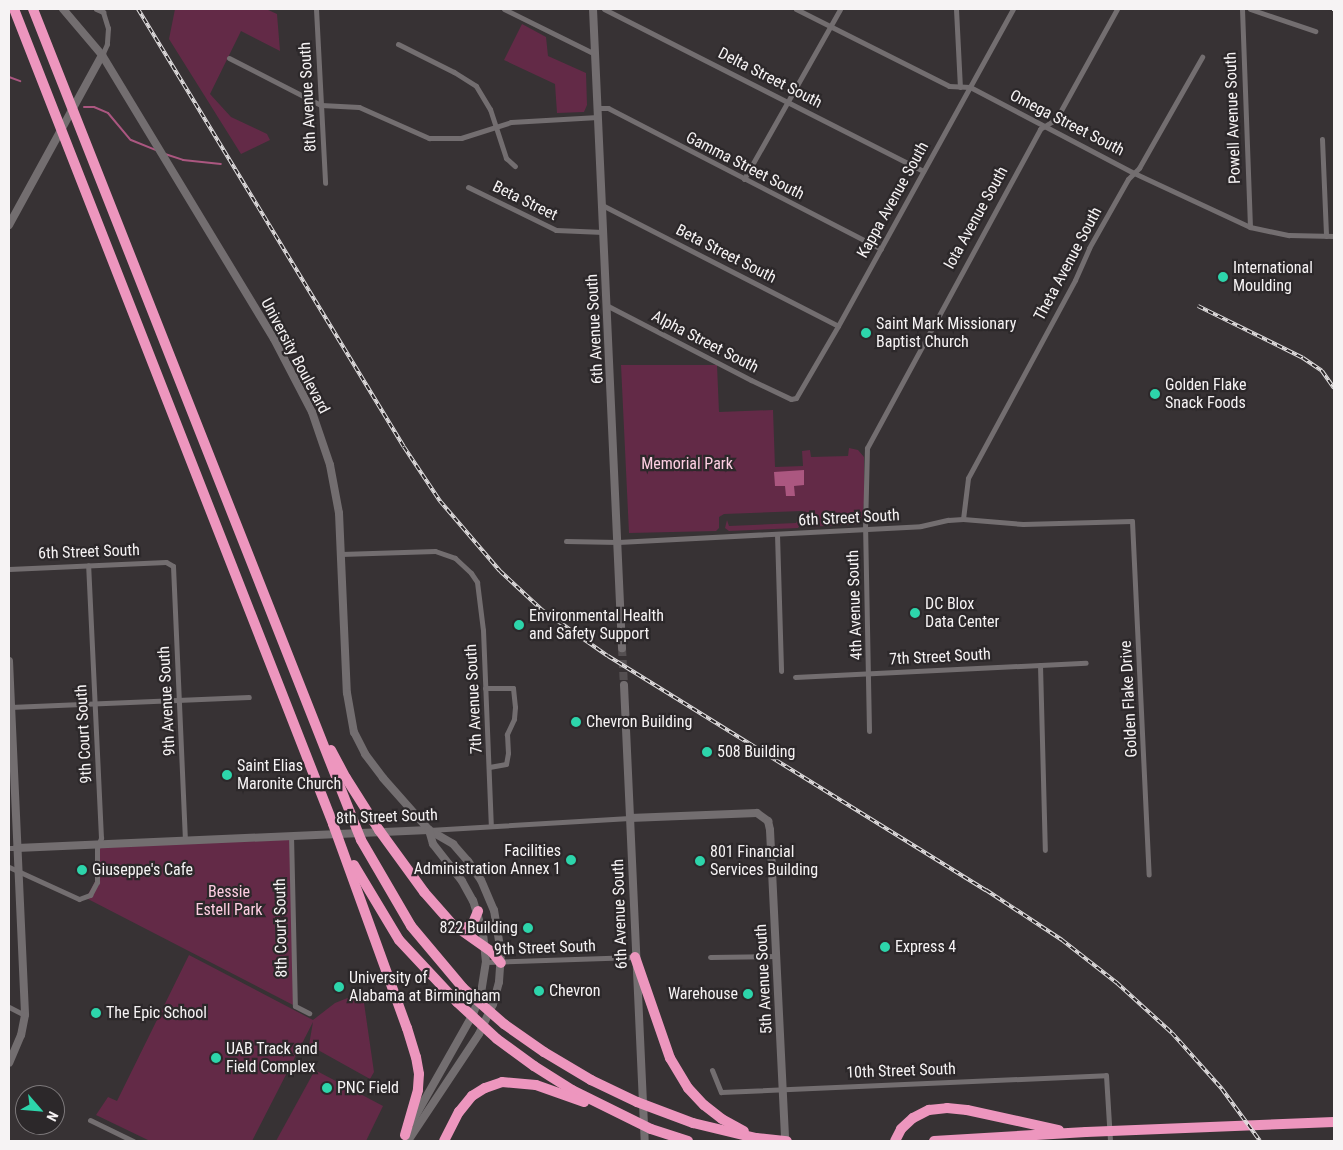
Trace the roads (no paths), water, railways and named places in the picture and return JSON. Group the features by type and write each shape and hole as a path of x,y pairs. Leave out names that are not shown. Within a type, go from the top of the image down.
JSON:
{"highway":[{"path":"14,9 310,766 348,857 399,940 457,1002 497,1039 534,1066 619,1114"},
{"path":"33,9 361,840 411,926 464,988 504,1024 544,1052 591,1080 692,1123 756,1138 786,1141"},
{"path":"305,699 346,778 362,804 424,892 453,925 485,948 501,963"},
{"path":"348,857 416,1057 418,1090 405,1139"},
{"path":"453,925 462,928 468,927 473,923 478,911"},
{"path":"635,957 670,1058 688,1088 704,1105 722,1119 756,1138"},
{"path":"444,1141 459,1112 472,1096 485,1088 502,1082 536,1085 688,1141"},
{"path":"895,1141 901,1129 913,1118 929,1110 947,1108 967,1110 1072,1133"},
{"path":"934,1141 1086,1132 1334,1122"}],"main road":[{"name":"University Boulevard","path":"63,9 102,55 274,339 312,412 331,474 339,513 347,693 352,727 362,749 374,768 429,830 453,844 481,880 497,921 501,963 496,994 484,1024 405,1139"},
{"name":"6th Avenue South","path":"593,9 608,306 622,648"},
{"path":"9,226 102,55"},
{"path":"9,661 13,848 20,872 25,1015 21,1035 9,1063"},
{"name":"6th Avenue South","path":"624,685 635,957 645,1141"},
{"name":"8th Street South","path":"630,818 757,813 765,817"},
{"name":"5th Avenue South","path":"765,817 770,830 786,1141"},
{"name":"University Boulevard","path":"405,1139 473,1014 482,988 486,962 478,911 462,880 433,844 429,830"},
{"name":"8th Street South","path":"13,848 429,830"}],"street":[{"path":"96,9 103,12 108,28 107,44 102,55"},
{"name":"8th Avenue South","path":"316,9 325,183"},
{"path":"504,9 595,54"},
{"name":"Delta Street South","path":"604,9 923,171"},
{"name":"Omega Street South","path":"796,9 949,86 970,87 1134,173 1250,227 1289,235 1334,236"},
{"path":"744,179 829,25 840,9"},
{"path":"956,9 960,87"},
{"name":"Kappa Avenue South","path":"791,399 796,398 838,326 1013,9"},
{"name":"Iota Avenue South","path":"867,448 1040,129 1059,114 1117,9"},
{"name":"Powell Avenue South","path":"1242,9 1250,227"},
{"path":"1250,9 1314,30"},
{"path":"398,44 454,72 476,86 490,108 506,158 515,166"},
{"name":"Theta Avenue South","path":"963,519 968,478 1074,280 1089,248 1128,179 1134,173 1202,57"},
{"path":"229,58 321,105 359,107 413,132 440,139 461,138 496,126 521,121 598,117"},
{"name":"Gamma Street South","path":"598,108 608,108 881,249"},
{"path":"1322,139 1326,236"},
{"name":"Beta Street","path":"468,187 556,230 603,232"},
{"name":"Beta Street South","path":"602,205 838,326"},
{"name":"Alpha Street South","path":"608,306 791,399"},
{"name":"4th Avenue South","path":"867,448 865,529 870,731"},
{"name":"6th Street South","path":"566,541 618,542 777,534 921,526 963,519 1023,524 1132,521"},
{"name":"Golden Flake Drive","path":"1132,521 1149,875"},
{"path":"777,534 782,671"},
{"name":"7th Avenue South","path":"341,554 435,551 455,558 478,582 481,600 491,826"},
{"name":"6th Street South","path":"9,569 171,563"},
{"name":"9th Avenue South","path":"171,563 173,566 185,840"},
{"name":"9th Court South","path":"20,872 79,899 86,898 93,891 97,882 98,844 101,838 88,565"},
{"name":"7th Street South","path":"795,677 1086,663"},
{"path":"1040,665 1045,850"},
{"path":"485,688 513,688 515,706 514,719 507,734 508,754 506,764 489,767"},
{"path":"10,707 249,697"},
{"name":"8th Street South","path":"429,830 630,818"},
{"name":"8th Court South","path":"291,835 295,1006 309,1013"},
{"path":"9,867 20,872"},
{"path":"710,957 776,956"},
{"name":"9th Street South","path":"486,962 501,963 635,957"},
{"path":"9,1007 25,1015"},
{"name":"10th Street South","path":"712,1070 720,1092 1106,1075 1110,1141"},
{"path":"90,1120 133,1141"}],"waterway":[{"path":"9,77 20,81"},
{"path":"84,107 94,107 108,113 131,140 156,150"},
{"path":"165,154 183,160 221,164"}],"tunnel":[{"path":"622,648 624,685"}],"railway":[{"path":"138,9 404,447 440,501 500,571 542,610 608,656 986,890 1062,940 1117,983 1172,1033 1222,1089 1260,1141"},
{"path":"1198,306 1303,358 1322,371 1334,388"}],"place":[{"name":"International Moulding","path":"1223,277"},
{"name":"Saint Mark Missionary Baptist Church","path":"866,333"},
{"name":"Golden Flake Snack Foods","path":"1155,394"},
{"name":"DC Blox Data Center","path":"915,613"},
{"name":"Environmental Health and Safety Support","path":"519,625"},
{"name":"Chevron Building","path":"576,722"},
{"name":"508 Building","path":"707,752"},
{"name":"Saint Elias Maronite Church","path":"227,775"},
{"name":"Facilities Administration Annex 1","path":"571,860"},
{"name":"801 Financial Services Building","path":"700,861"},
{"name":"Giuseppe's Cafe","path":"82,870"},
{"name":"822 Building","path":"528,928"},
{"name":"Express 4","path":"885,947"},
{"name":"University of Alabama at Birmingham","path":"339,987"},
{"name":"Chevron","path":"539,991"},
{"name":"Warehouse","path":"748,994"},
{"name":"The Epic School","path":"96,1013"},
{"name":"UAB Track and Field Complex","path":"216,1058"},
{"name":"PNC Field","path":"327,1088"}],"park label":[{"name":"Memorial Park","path":"687,464"},
{"name":"Bessie Estell Park","path":"229,901"}]}
